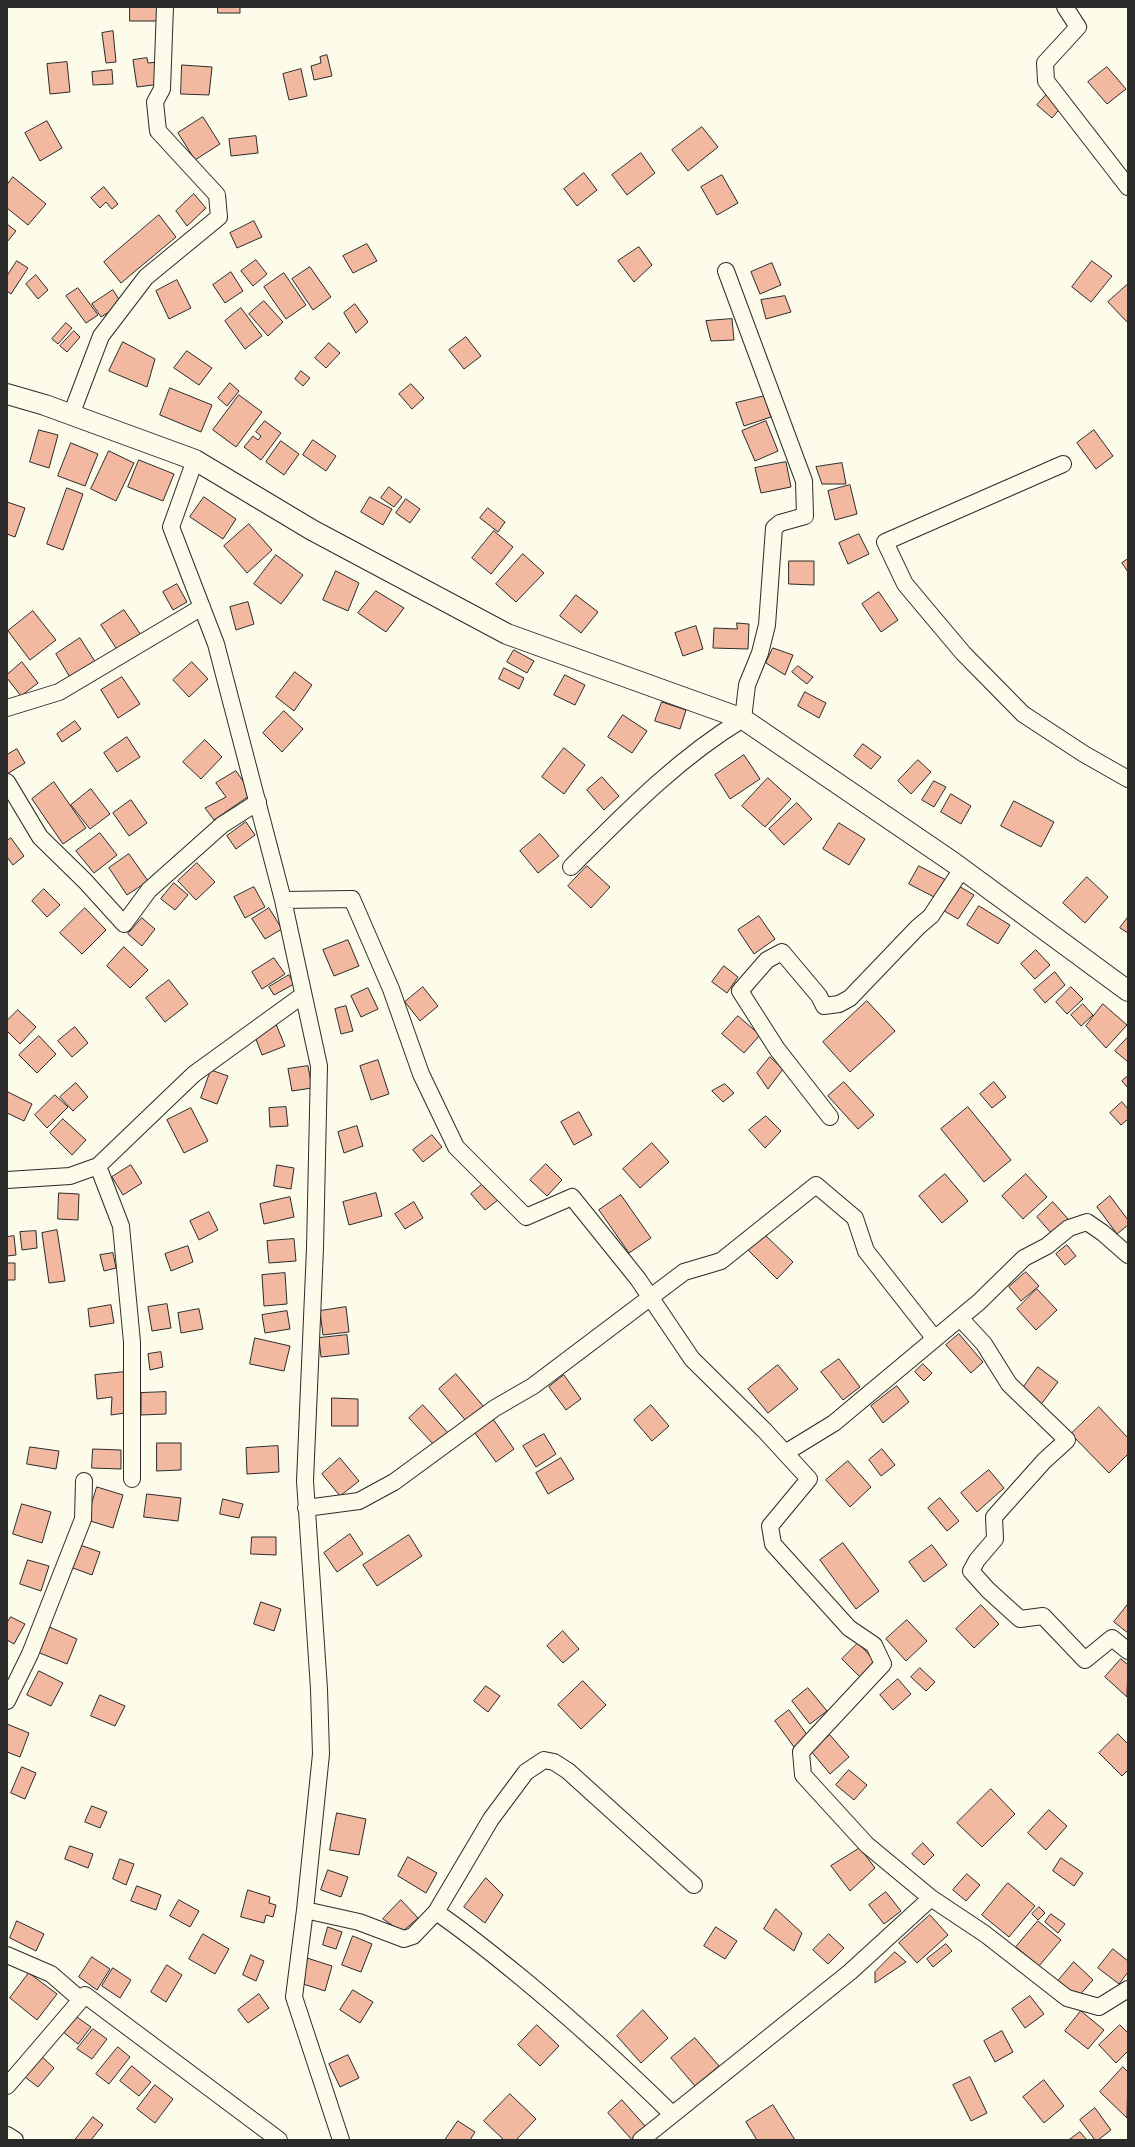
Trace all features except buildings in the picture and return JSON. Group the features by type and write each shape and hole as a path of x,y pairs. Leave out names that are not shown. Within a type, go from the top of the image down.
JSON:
{"street":[{"path":"71,415 101,336 146,277 219,216 217,195 158,131 155,102 162,89 165,7"},
{"path":"1065,7 1078,27 1045,63 1046,81 1128,187"},
{"path":"726,271 804,481 804,516 780,522 774,528 766,625 760,653 747,686 743,719"},
{"path":"7,394 71,415 195,460 312,530 507,634 743,719 962,870 1128,991"},
{"path":"195,460 170,527 216,644 283,900 319,1066 315,1248 305,1481 319,1689 321,1754 305,1910 294,1997 341,2140"},
{"path":"1063,464 885,542 905,584 963,653 1024,714 1084,754 1128,779"},
{"path":"7,708 59,692 202,607"},
{"path":"571,867 669,771 715,736 743,719"},
{"path":"7,782 40,837 85,881 124,924 149,890 222,825 258,802"},
{"path":"830,1117 777,1049 740,990 767,960 782,952 820,996 824,1006 839,1004 850,998 918,927 931,916 962,870"},
{"path":"283,900 352,899 363,921 391,989 421,1074 456,1147 526,1217 572,1197 650,1296 692,1359 809,1479 770,1526 773,1544 849,1628 874,1645 883,1664 800,1752 803,1775 867,1845 931,1898 985,1934 1066,1998 1099,2007 1128,1989"},
{"path":"7,1180 70,1176 98,1166 194,1074 304,995"},
{"path":"98,1166 121,1226 132,1342 132,1479"},
{"path":"306,1508 359,1501 394,1482 495,1408 533,1386 650,1296 684,1272 721,1262 816,1185 855,1218 866,1251 935,1339"},
{"path":"785,1453 834,1423 979,1302 1024,1258 1047,1246 1069,1228 1087,1222 1103,1233 1128,1255"},
{"path":"960,1318 984,1344 1009,1384 1067,1440 1044,1461 994,1517 995,1539 977,1560 971,1571 988,1590 1020,1619 1043,1616 1085,1660 1112,1638 1128,1651"},
{"path":"7,1701 30,1654 83,1519 84,1481"},
{"path":"305,1910 359,1922 404,1939 413,1936 436,1912 491,1819 526,1772 544,1760 554,1762 568,1771 694,1885"},
{"path":"641,2140 850,1972 931,1898"},
{"path":"436,1912 467,1932 551,2002 612,2055 672,2114"},
{"path":"7,1955 52,1974 81,2000"},
{"path":"7,2086 85,1995 279,2140"},
{"path":"7,2135 15,2140"}]}
